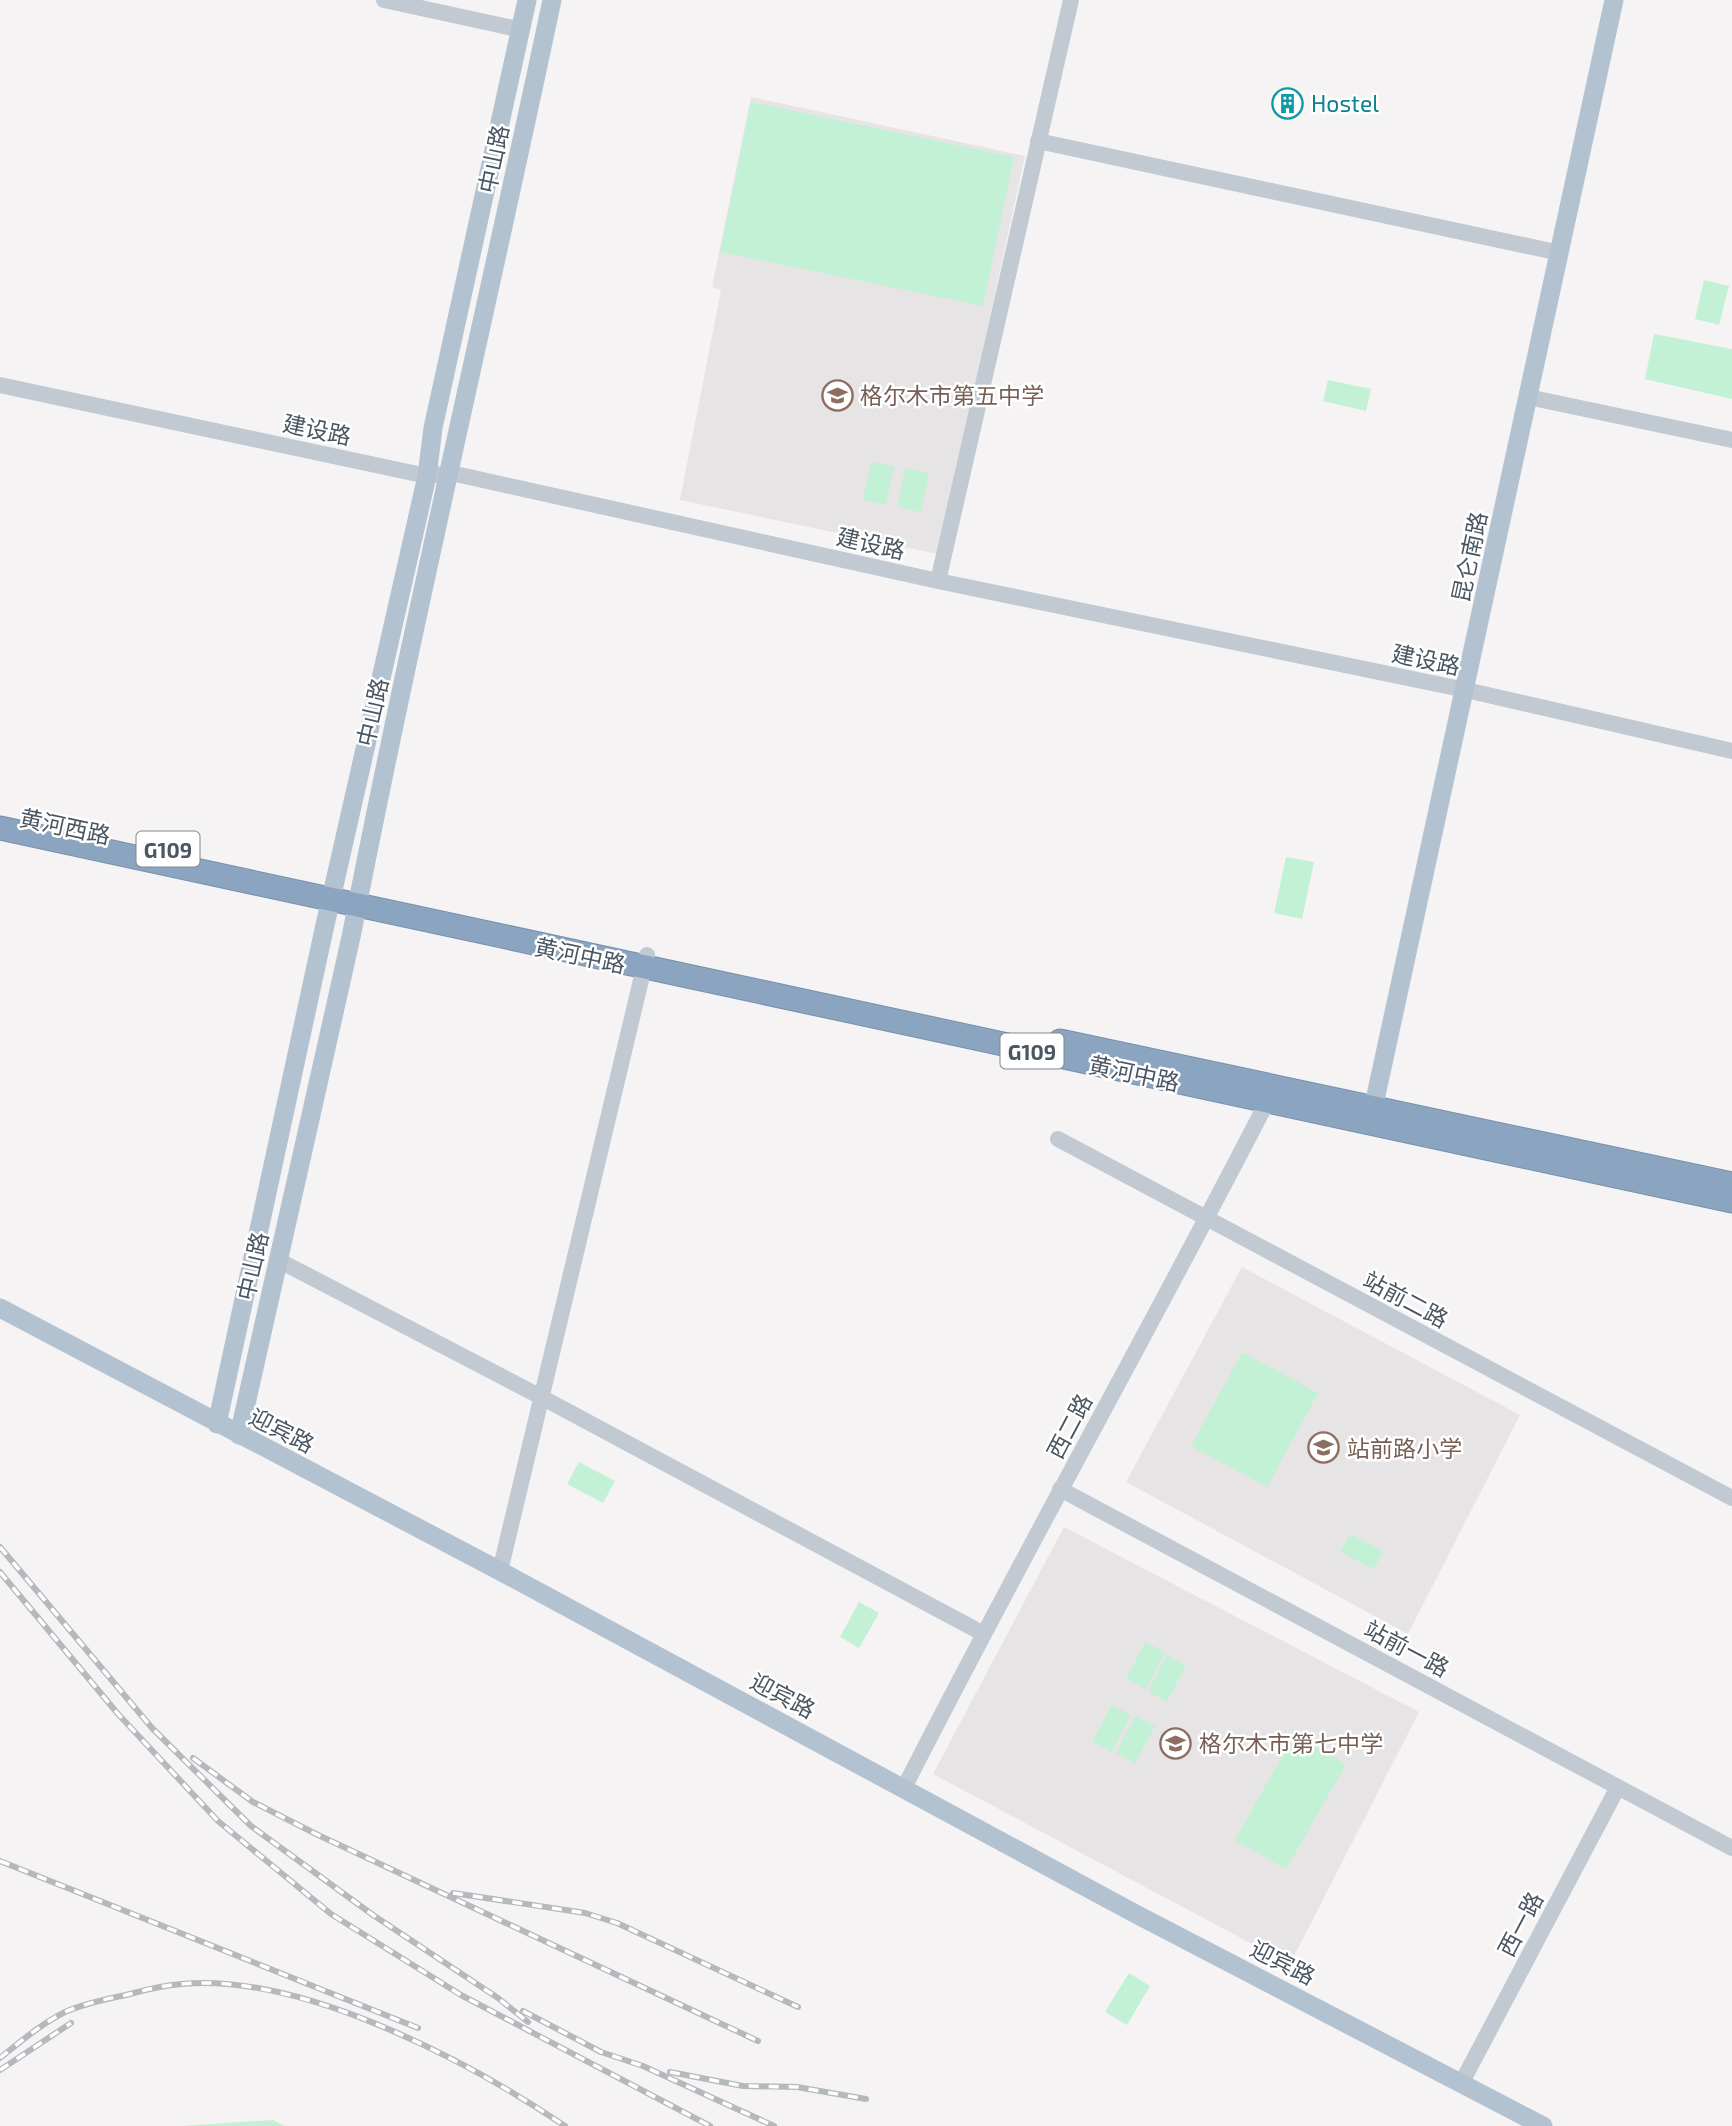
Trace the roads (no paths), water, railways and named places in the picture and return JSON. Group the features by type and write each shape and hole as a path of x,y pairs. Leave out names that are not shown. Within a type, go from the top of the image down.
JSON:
{"highway":[{"name":"黄河西路","path":"0,812 334,893"},
{"name":"黄河西路","path":"0,828 334,893"},
{"name":"黄河中路","path":"334,893 1268,1094 1732,1184"},
{"name":"黄河中路","path":"1371,1115 1732,1201"}],"main road":[{"name":"中山路","path":"217,1424 427,476 433,428 527,0"},
{"name":"中山路","path":"239,1435 359,900 365,858 552,0"},
{"name":"昆仑南路","path":"1371,1115 1466,690 1614,0"},
{"name":"迎宾路","path":"0,1308 500,1571 1132,1912 1543,2126"}],"street":[{"path":"384,0 522,30"},
{"path":"938,581 1071,0"},
{"path":"1038,141 1559,253"},
{"name":"建设路","path":"0,385 427,476 451,473 938,581 1466,690 1732,751"},
{"path":"1528,397 1732,440"},
{"path":"500,1571 645,962"},
{"name":"西二路","path":"904,1788 982,1633 1207,1219 1268,1094"},
{"name":"站前二路","path":"1058,1139 1732,1498"},
{"path":"278,1261 543,1398 982,1633"},
{"name":"站前一路","path":"1060,1489 1732,1848"},
{"name":"西一路","path":"1462,2082 1618,1787"}],"railway":[{"path":"0,1547 152,1728 251,1826 373,1915 498,1998 528,2022"},
{"path":"0,1572 118,1714 218,1821 331,1914 461,1995 710,2126"},
{"path":"193,1758 253,1802 316,1834 758,2041"},
{"path":"0,1861 418,2028"},
{"path":"453,1893 585,1913 617,1923 798,2007"},
{"path":"0,2058 48,2022 79,2007 166,1986 220,1983 271,1991 324,2005 377,2024 479,2074 565,2126"},
{"path":"523,2011 601,2052 643,2066 774,2126"},
{"path":"0,2070 71,2023"},
{"path":"670,2072 743,2086 797,2087 866,2099"}],"place":[{"name":"Hostel","path":"1288,103"},
{"name":"格尔木市第五中学","path":"837,395"},
{"name":"站前路小学","path":"1324,1448"},
{"name":"格尔木市第七中学","path":"1176,1743"}]}
